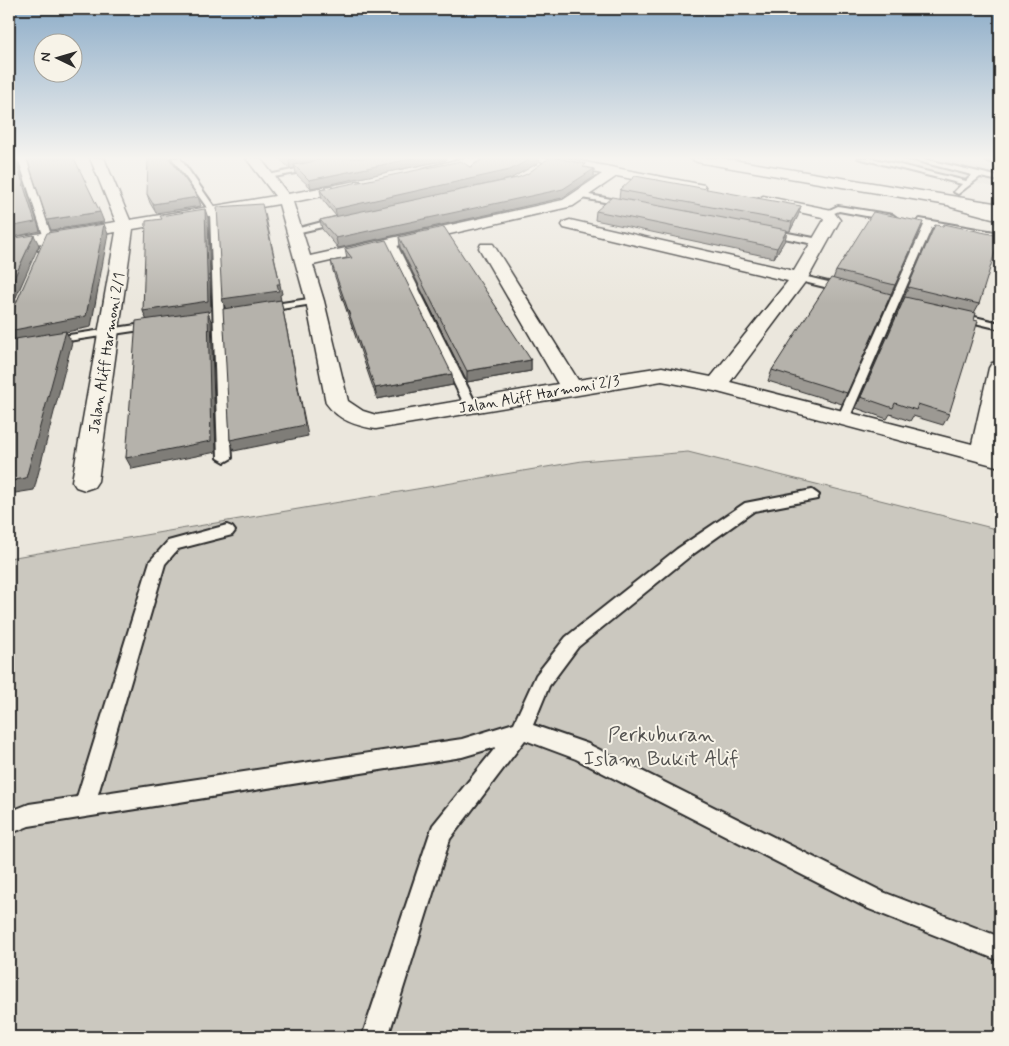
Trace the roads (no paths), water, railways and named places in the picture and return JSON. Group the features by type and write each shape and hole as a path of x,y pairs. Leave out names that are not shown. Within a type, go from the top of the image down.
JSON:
{"street":[{"path":"117,207 125,226"},
{"path":"9,243 245,207"},
{"name":"Jalan Aliff Harmoni 2/3","path":"287,207 316,301 337,403 344,410 364,420 376,422 662,374 716,385 991,457"},
{"path":"305,262 551,207"},
{"path":"716,385 800,278 832,220 827,213 795,207"},
{"path":"965,207 1000,215"},
{"path":"570,225 800,278"},
{"name":"Jalan Aliff Harmoni 2/1","path":"86,480 111,331 125,226"},
{"path":"487,248 572,388"},
{"path":"991,457 1000,368"}],"lane":[{"path":"38,207 48,238 40,256"},
{"path":"210,207 214,212 225,458"},
{"path":"827,213 838,208 1000,236"},
{"path":"296,230 352,218"},
{"path":"843,419 929,224"},
{"path":"762,231 820,242"},
{"path":"390,243 470,406"},
{"path":"800,278 856,292"},
{"path":"248,311 316,301"},
{"path":"942,313 1000,326"},
{"path":"9,347 170,323"},
{"path":"375,1037 440,833 521,730 542,681 572,642 682,553 750,507 812,495"},
{"path":"84,807 158,561 173,545 227,532"},
{"path":"9,823 29,815 462,748 521,730 581,751 878,901 1000,949"}],"park label":[{"name":"Perkuburan Islam Bukit Alif","path":"661,746"}]}
